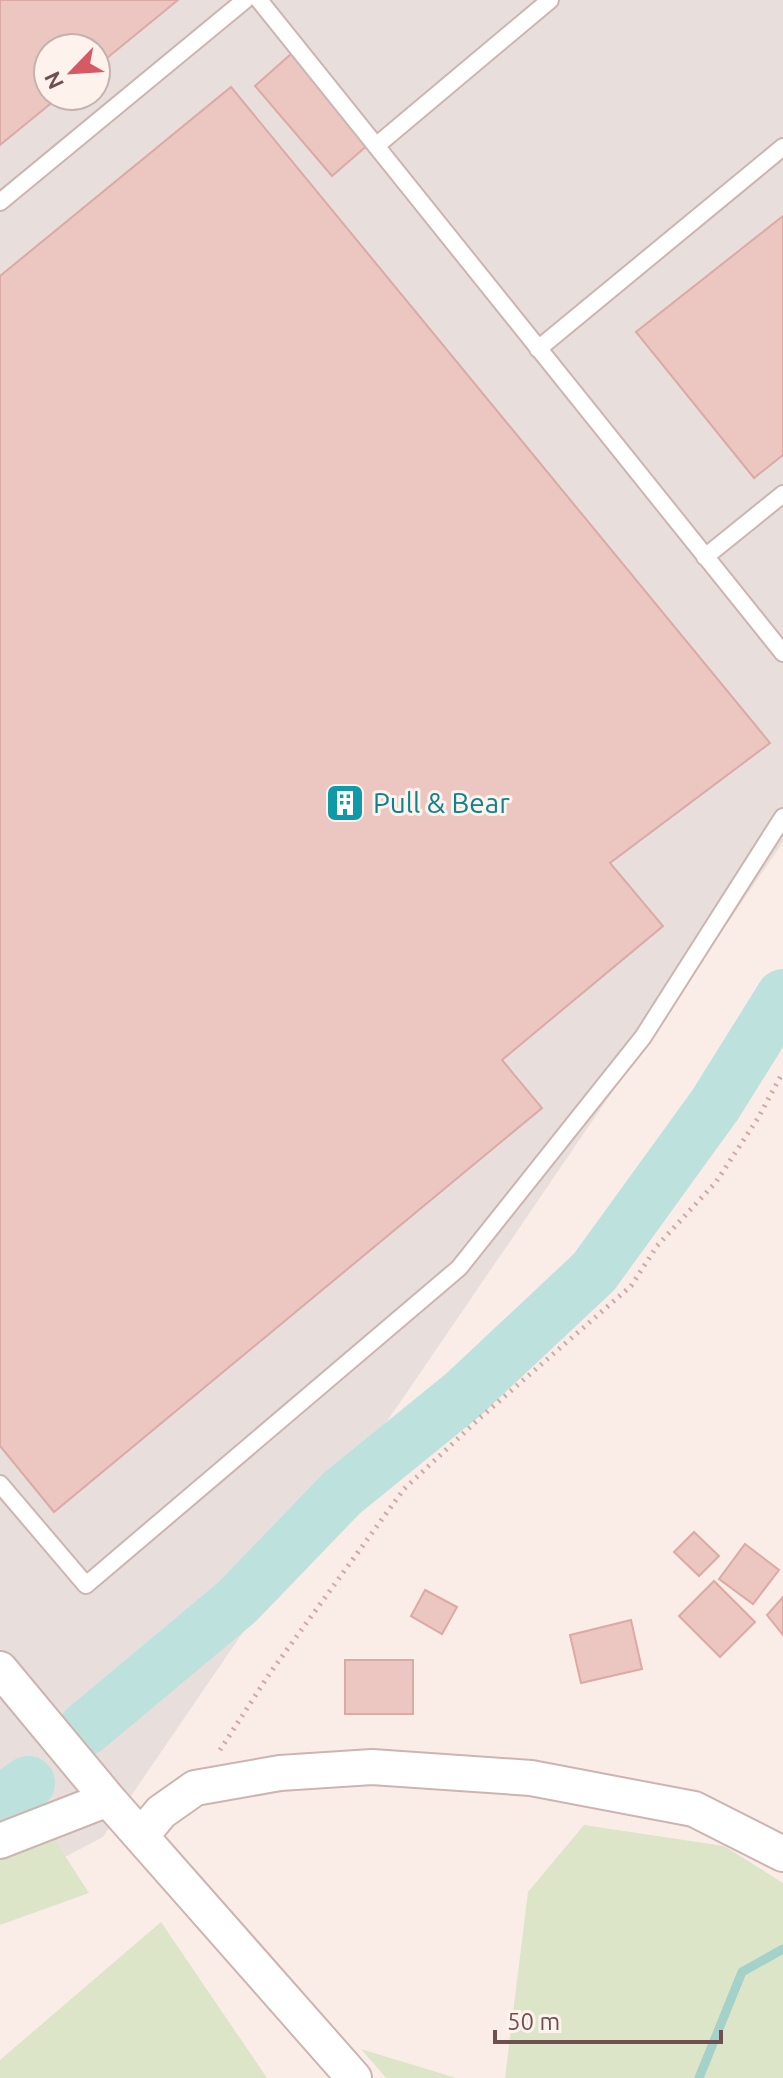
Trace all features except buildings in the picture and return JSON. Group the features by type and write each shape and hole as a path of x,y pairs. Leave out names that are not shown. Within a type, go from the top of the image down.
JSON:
{"street":[{"path":"0,1669 108,1799 354,2078"},
{"path":"141,1836 161,1812 195,1788 280,1773 372,1767 531,1778 694,1809 783,1854"},
{"path":"0,1841 108,1799"}],"lane":[{"path":"0,202 245,0"},
{"path":"259,0 783,653"},
{"path":"376,146 550,0"},
{"path":"538,349 783,147"},
{"path":"705,557 783,494"},
{"path":"0,1484 86,1585 459,1268 643,1037 783,817"}],"path":[{"path":"195,1788 270,1673 404,1489 631,1286 657,1246 716,1182 758,1118 783,1072"}],"shaded area":[{"path":"0,0 783,0 783,842 103,1837 0,1891"}],"green space":[{"path":"11,1772 89,1893 0,1925 0,1775"},
{"path":"584,1825 724,1846 783,1883 783,2078 505,2078 528,1892"},
{"path":"161,1922 267,2078 0,2078 0,2060"},
{"path":"361,2049 456,2078 386,2078"}],"waterway":[{"path":"85,1729 237,1602 342,1493 464,1394 594,1272 715,1105 783,996"},
{"path":"0,1803 28,1783"},
{"path":"699,2078 742,1972 783,1949"}],"place":[{"name":"Pull & Bear","path":"345,803"}]}
